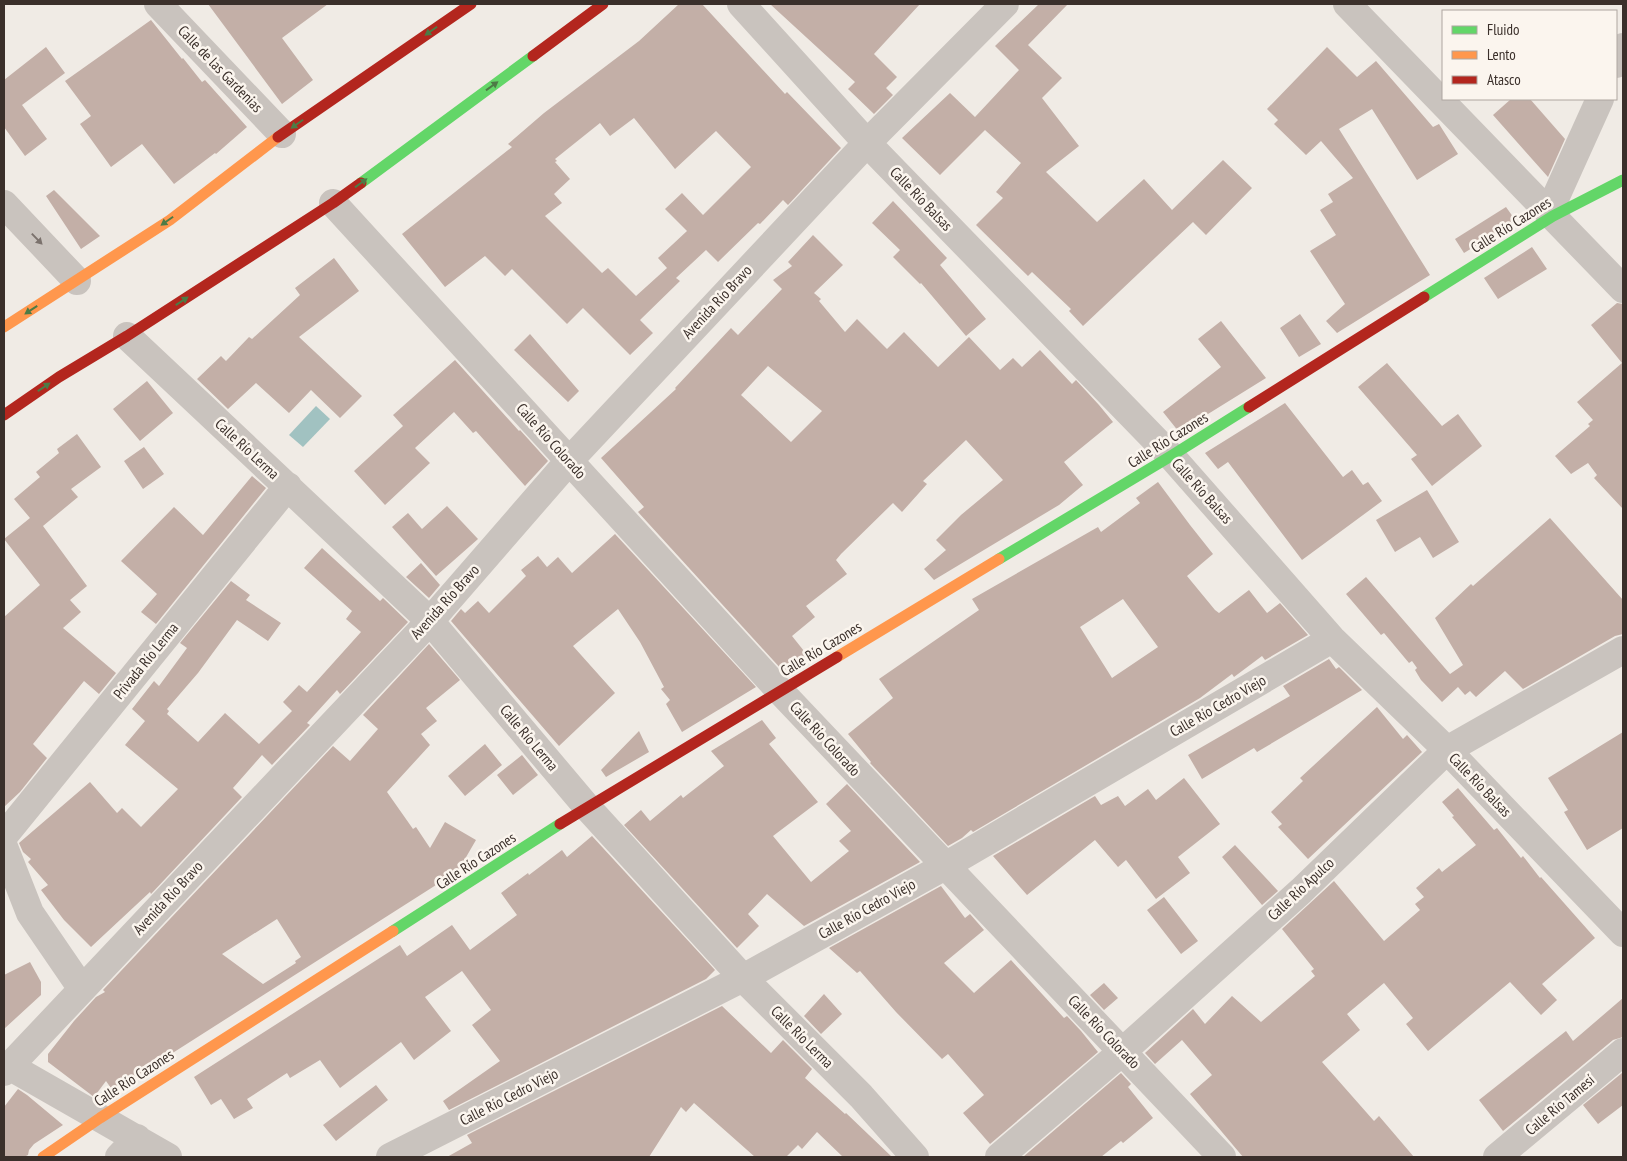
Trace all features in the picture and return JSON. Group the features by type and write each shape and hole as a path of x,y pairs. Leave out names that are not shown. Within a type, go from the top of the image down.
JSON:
{"street":[{"name":"Calle de las Gardenias","path":"158,4 282,134"},
{"path":"4,327 170,220 282,134 471,4"},
{"path":"4,415 59,377 333,203 603,4"},
{"name":"Calle Río Balsas","path":"741,4 867,143 1171,456 1332,638 1446,750 1623,933"},
{"name":"Avenida Río Bravo","path":"168,1157 128,1148 100,1118 7,1069 430,621 569,460 867,143 1005,4"},
{"path":"1347,4 1623,289"},
{"path":"1617,62 1623,47"},
{"path":"1551,214 1600,100"},
{"name":"Calle Río Cazones","path":"43,1157 100,1118 587,807 1171,456 1551,214 1623,180"},
{"name":"Calle Río Colorado","path":"333,203 780,691 1222,1157"},
{"path":"4,204 77,280"},
{"name":"Calle Río Lerma","path":"126,336 430,621 587,807 743,978 861,1096 915,1157"},
{"name":"Privada Río Lerma","path":"4,836 288,486"},
{"name":"Calle Río Cedro Viejo","path":"390,1157 743,978 945,866 1332,638"},
{"name":"Calle Río Apulco","path":"999,1157 1123,1051 1301,891 1446,750 1623,650"},
{"path":"4,848 30,913 82,989"},
{"name":"Calle Río Tamesí","path":"1497,1157 1623,1052"}],"water":[{"path":"316,406 330,419 303,447 289,435"}],"building":[{"path":"208,4 328,4 282,38 313,80 282,104"},
{"path":"679,4 702,4 785,94 787,92 841,148 788,205 783,200 718,262 706,250 676,278 680,281 640,320 653,333 630,355 583,308 567,324 512,269 505,276 485,256 445,287 402,234 512,147 508,144 544,113 639,41","holes":["634,118 675,169 716,131 751,167 703,215 682,193 665,209 687,231 658,258 667,268 636,296 608,268 602,273 545,216 562,203 554,194 570,179 555,162 557,161 555,159 600,123 610,136"]},
{"path":"770,4 920,4 874,54 897,77 886,88 893,95 874,114 848,89 855,82"},
{"path":"1039,4 1068,4 1028,45 1062,78 1042,98 1079,146 1046,172 1097,222 1144,179 1172,210 1223,160 1252,188 1206,235 1193,222 1083,326 1069,311 1071,309 1032,272 1028,276 976,225 1003,198 996,192 1021,163 985,130 940,175 902,138 950,93 975,117 1019,70 995,46"},
{"path":"151,20 202,82 205,80 247,127 216,154 174,184 142,144 111,167 80,124 91,116 65,81"},
{"path":"46,47 65,73 22,105 47,139 25,156 4,127 4,80"},
{"path":"1327,47 1357,77 1376,61 1433,127 1439,124 1458,154 1417,180 1372,109 1339,129 1430,275 1337,333 1326,321 1345,304 1310,251 1336,235 1320,210 1333,202 1328,194 1353,178 1321,141 1306,155 1274,124 1278,120 1267,109"},
{"path":"1510,100 1531,100 1565,139 1548,177 1493,115"},
{"path":"54,190 100,236 81,249 46,196"},
{"path":"893,201 947,258 940,265 986,319 966,336 921,283 893,257 900,250 872,223"},
{"path":"1506,207 1516,221 1464,253 1455,239"},
{"path":"813,235 843,265 814,293 821,299 819,301 845,332 857,319 887,349 904,332 938,367 969,337 1000,370 1013,358 1022,367 1040,350 1072,384 1076,380 1113,422 1064,462 1083,485 1059,505 934,580 924,569 946,550 936,540 961,515 1003,480 966,440 923,481 927,484 902,512 893,503 836,560 847,574 806,606 815,617 792,636 808,656 783,671 638,512 644,507 601,458 676,389 731,328 738,335 782,289 773,280 792,266 788,262","holes":["768,366 822,411 791,442 741,395"]},
{"path":"1532,247 1547,269 1498,299 1484,278"},
{"path":"334,258 359,291 299,337 362,396 340,418 311,390 289,413 256,383 228,409 197,379 221,356 226,361 249,337 252,339 300,295 295,288"},
{"path":"1617,303 1623,304 1623,509 1594,478 1597,475 1588,463 1571,474 1555,456 1590,426 1588,424 1593,420 1577,402 1622,363 1591,325"},
{"path":"1300,314 1321,344 1299,357 1280,328"},
{"path":"1221,321 1266,378 1179,432 1163,412 1221,367 1198,339"},
{"path":"530,334 579,391 568,402 514,350"},
{"path":"455,360 548,461 525,486 476,431 473,433 454,412 415,448 430,463 385,505 354,471 403,426 393,415"},
{"path":"1387,363 1442,426 1458,414 1482,446 1432,486 1411,459 1417,455 1358,387"},
{"path":"147,381 173,413 140,441 113,409"},
{"path":"1285,403 1343,477 1352,470 1363,485 1368,482 1382,501 1302,560 1228,462 1218,469 1205,453"},
{"path":"77,434 101,467 71,489 78,497 43,526 87,586 70,600 81,612 63,628 116,673 99,694 84,681 33,744 47,758 20,792 4,807 4,617 40,585 4,539 30,518 14,499 40,477 36,472 59,453 57,449"},
{"path":"144,447 164,474 143,489 124,461"},
{"path":"252,476 266,488 156,624 141,612 157,594 121,561 174,507 203,535"},
{"path":"1158,482 1213,554 1187,576 1215,610 1219,613 1249,590 1267,613 1280,603 1308,635 1265,660 1262,656 1234,677 1232,674 1200,698 973,832 971,830 948,846 870,763 848,734 893,698 879,679 979,610 972,599 1098,527 1101,532 1140,503 1136,498","holes":["1123,599 1158,647 1112,678 1080,627"]},
{"path":"1427,490 1459,542 1433,558 1420,537 1395,552 1376,520"},
{"path":"447,506 478,539 436,576 392,527 408,513 422,529"},
{"path":"1550,518 1623,600 1623,634 1615,636 1523,689 1505,671 1476,697 1470,691 1465,695 1458,687 1442,702 1421,680 1415,670 1417,668 1412,661 1409,663 1384,633 1381,635 1346,594 1366,577 1450,674 1463,665 1435,618 1471,584 1473,586"},
{"path":"615,534 756,687 682,732 666,704 670,700 661,689 664,687 640,642 618,609 573,646 615,693 559,746 451,621 461,609 465,613 478,601 489,613 526,576 521,570 538,556 547,567 558,557 572,573"},
{"path":"322,548 380,601 383,598 408,622 340,694 337,690 307,723 310,725 272,765 262,755 233,788 242,797 151,894 150,892 91,947 64,920 41,890 48,885 28,862 31,859 23,852 19,843 90,782 117,813 122,808 141,827 178,789 125,745 145,721 132,709 154,681 159,686 187,648 180,643 231,581 250,595 246,600 281,623 268,641 237,620 198,673 167,709 169,711 167,714 198,742 225,713 259,744 292,711 283,702 299,685 307,692 361,632 346,619 352,611 304,568"},
{"path":"421,563 440,585 429,598 406,577"},
{"path":"429,644 460,680 426,708 437,721 421,734 430,745 387,792 413,829 416,827 430,848 445,822 476,840 458,871 113,1091 106,1081 94,1097 48,1062 48,1054 74,1021 96,997 105,992 103,990 333,746 350,761 378,729 363,715","holes":["277,919 301,957 295,961 296,963 263,984 222,954"]},
{"path":"1329,659 1336,669 1339,667 1362,690 1257,752 1254,748 1202,779 1188,755 1290,696 1283,686"},
{"path":"1377,707 1403,739 1407,735 1422,752 1308,859 1278,827 1282,824 1271,812 1303,781 1300,778"},
{"path":"762,720 776,738 769,744 818,802 773,836 811,882 849,851 839,841 851,831 826,804 847,784 920,862 804,926 767,894 748,914 759,926 737,948 624,825 641,810 650,821 681,795 683,798 724,766 711,751"},
{"path":"639,731 649,752 606,777 601,770"},
{"path":"1623,732 1623,828 1587,850 1564,812 1568,810 1548,778"},
{"path":"485,744 502,765 465,796 448,776"},
{"path":"522,755 538,775 513,795 497,775"},
{"path":"1184,778 1220,824 1178,857 1190,873 1156,899 1126,860 1118,867 1095,840 1027,895 993,856 1095,796 1101,805 1118,796 1125,806 1148,789 1156,800"},
{"path":"1458,788 1494,830 1497,828 1521,858 1523,856 1540,878 1595,938 1542,984 1557,1000 1541,1015 1510,982 1428,1051 1406,1024 1413,1018 1384,983 1347,1014 1360,1030 1322,1062 1374,1121 1379,1116 1414,1157 1243,1157 1190,1094 1212,1075 1182,1040 1155,1064 1145,1053 1193,1009 1205,1024 1232,996 1261,1022 1315,976 1311,971 1314,969 1282,929 1334,881 1384,941 1420,910 1415,904 1424,897 1416,888 1439,868 1442,872 1476,845 1442,802"},
{"path":"592,836 715,970 706,979 449,1110 443,1101 500,1061 472,1025 491,1010 462,971 425,997 451,1031 414,1060 401,1042 340,1088 320,1060 290,1078 287,1073 247,1099 253,1108 234,1119 221,1099 211,1105 194,1077 400,945 407,956 452,925 470,950 517,915 501,893 562,850 567,857"},
{"path":"1235,845 1278,891 1262,905 1222,857"},
{"path":"941,886 965,918 970,914 984,930 944,963 974,993 1011,960 1064,1018 1067,1016 1098,1052 990,1144 963,1113 984,1095 948,1054 942,1059 896,1012 860,971 857,973 829,948"},
{"path":"1164,897 1198,941 1181,954 1147,910"},
{"path":"30,962 41,982 41,995 4,1029 4,975"},
{"path":"1104,983 1118,998 1104,1010 1090,995"},
{"path":"824,994 842,1014 821,1034 804,1016"},
{"path":"1623,998 1623,1037 1613,1040 1503,1131 1479,1100 1566,1031 1573,1041"},
{"path":"722,1006 771,1053 783,1040 812,1069 805,1078 846,1113 892,1157 843,1157 817,1132 802,1149 798,1145 786,1157 755,1157 694,1103 686,1112 681,1107 649,1157 447,1157 472,1143 467,1135"},
{"path":"1121,1073 1131,1084 1128,1087 1153,1118 1123,1143 1121,1141 1101,1157 1023,1157"},
{"path":"1622,1073 1623,1105 1598,1124 1583,1105"},
{"path":"376,1085 388,1100 336,1141 323,1125"},
{"path":"18,1089 63,1125 34,1144 29,1150 28,1155 24,1157 4,1157 4,1107"}],"traffic: fast":[{"path":"361,183 533,56"},
{"path":"1424,297 1553,216 1623,180"},
{"path":"999,559 1249,407"},
{"path":"393,931 560,824"}],"traffic: slow":[{"path":"4,327 170,220 278,137"},
{"path":"837,657 999,559"},
{"path":"43,1157 100,1118 393,931"}],"traffic: jam":[{"path":"278,137 471,4"},
{"path":"533,56 603,4"},
{"path":"4,415 59,377 127,336 361,183"},
{"path":"1249,407 1424,297"},
{"path":"560,824 837,657"}]}
